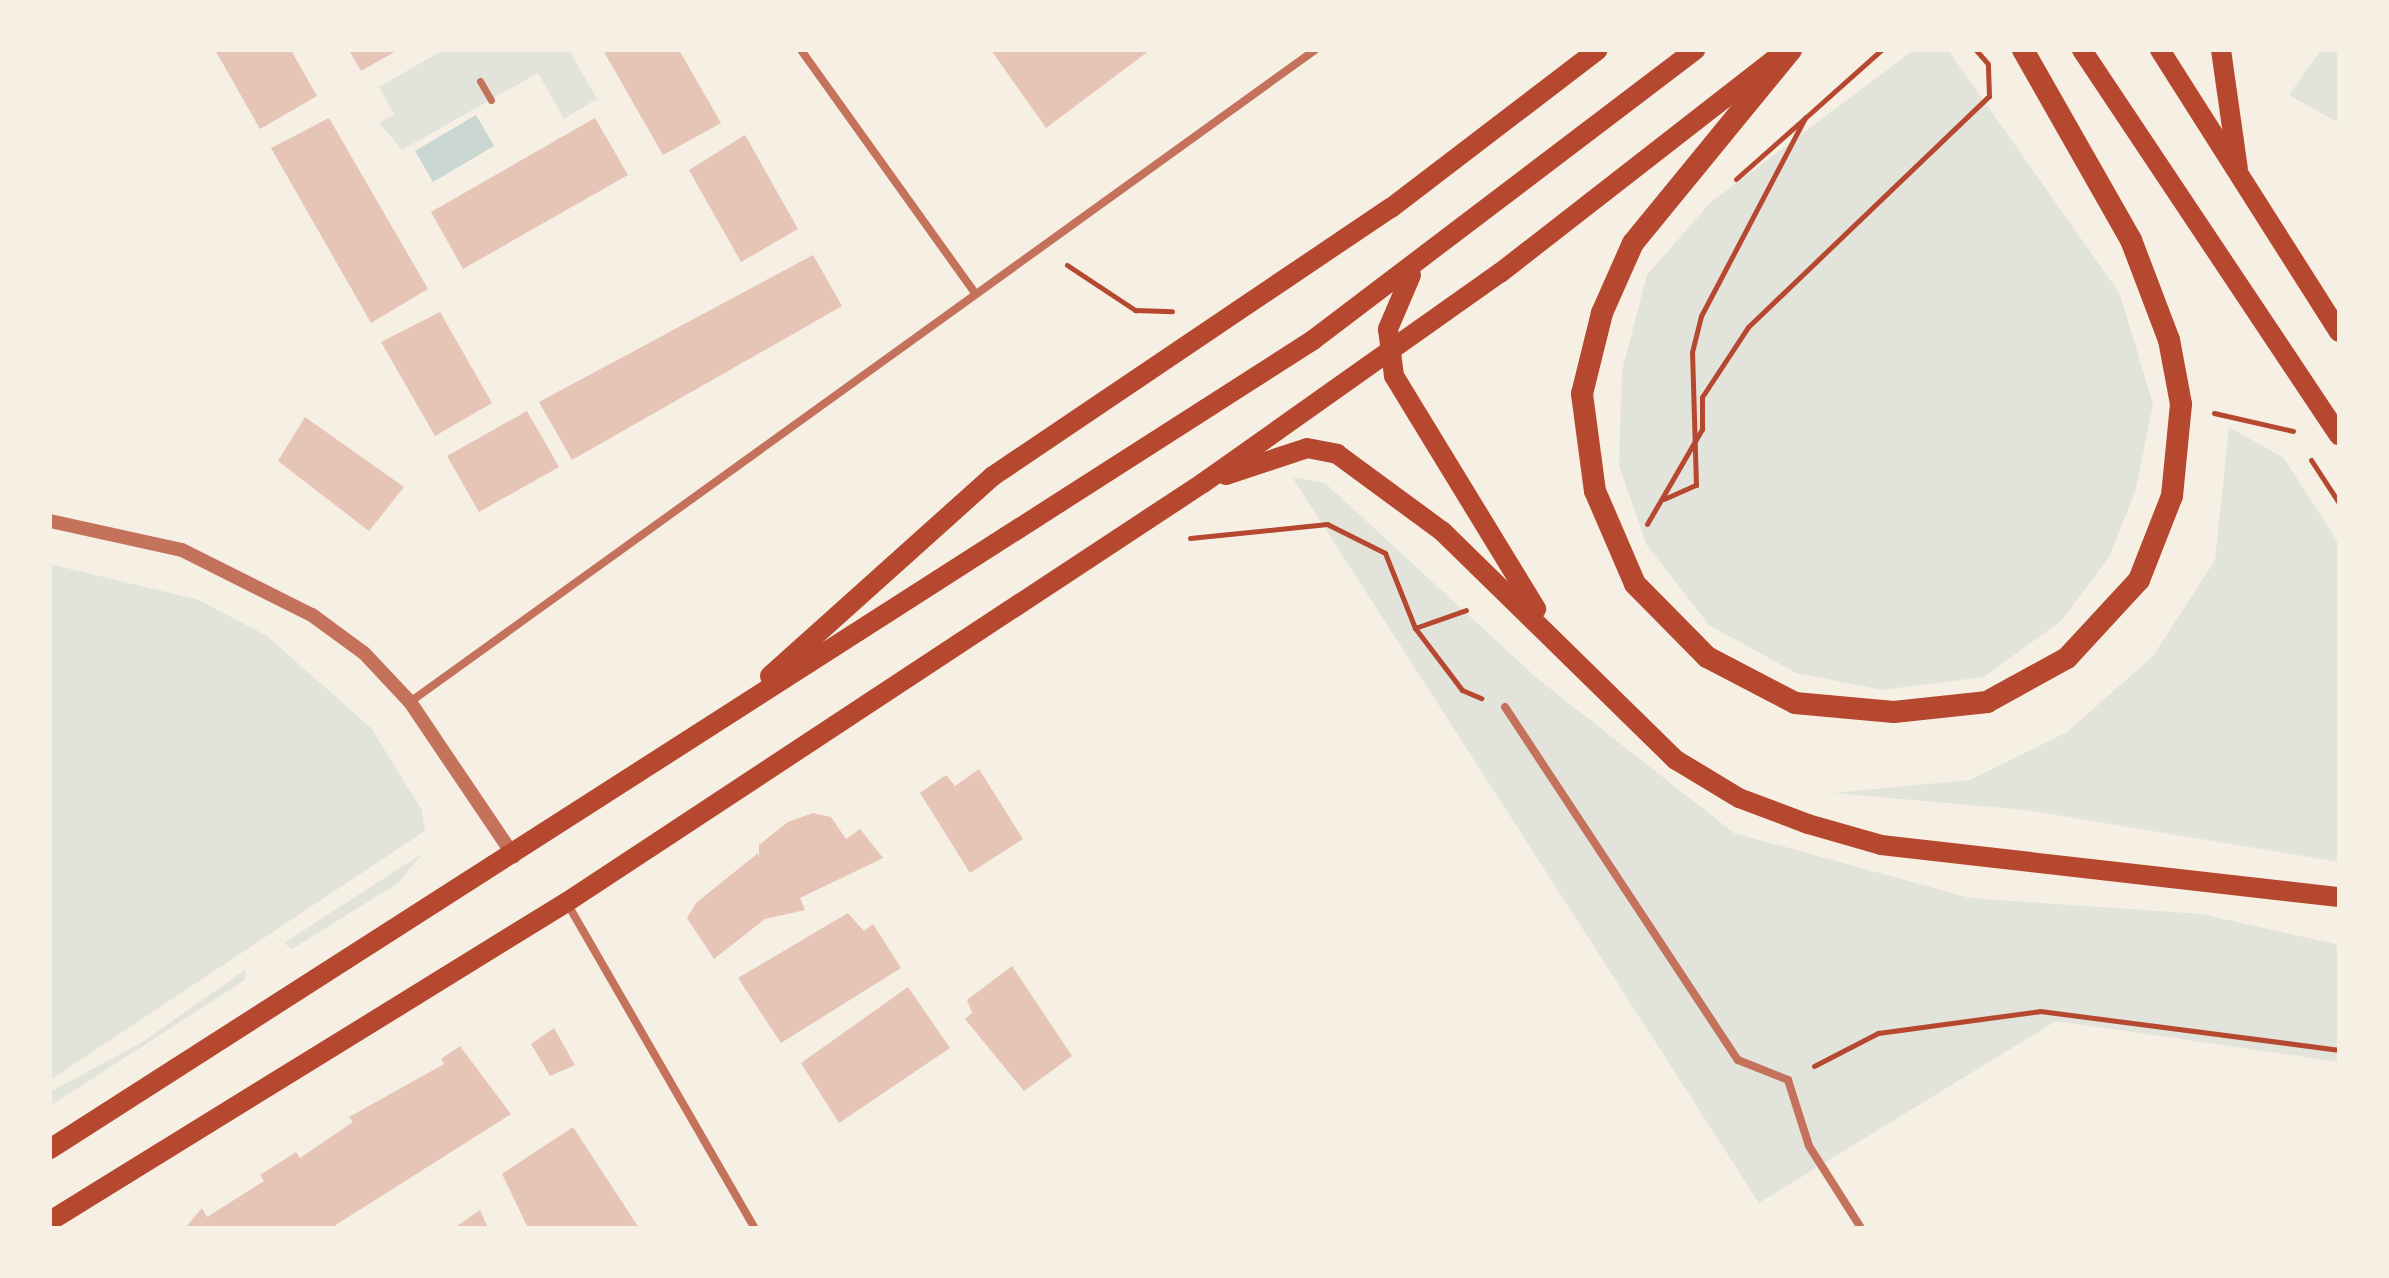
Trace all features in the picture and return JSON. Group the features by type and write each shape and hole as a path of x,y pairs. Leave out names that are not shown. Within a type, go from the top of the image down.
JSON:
{"highway":[{"path":"1788,50 1633,243 1602,313 1582,394 1595,491 1635,584 1707,657 1795,703 1894,712 1987,702 2067,658 2139,580 2172,496 2181,404 2169,340 2131,240 2023,50"}],"main road":[{"path":"725,717 993,476 1391,208 1598,50"},
{"path":"50,1149 514,856 1421,263 1695,50"},
{"path":"50,1221 567,902 1203,483 1389,353 1788,50"},
{"path":"2082,50 2339,435"},
{"path":"2160,50 2339,332"},
{"path":"2221,50 2239,177"},
{"path":"1421,263 1393,307 1389,353 1416,420 1559,642"},
{"path":"1203,483 1307,448 1337,454 1442,531 1559,642 1620,711 1676,760 1739,798 1808,824 1881,845 2339,897"}],"street":[{"path":"801,50 976,294"},
{"path":"410,702 1315,50"},
{"path":"480,81 491,100"},
{"path":"50,521 116,530 248,578 364,653 410,702 514,856"},
{"path":"1505,707 1738,1060 1788,1080 1809,1146 1861,1228"},
{"path":"567,902 755,1228"}],"path":[{"path":"1723,191 1881,50"},
{"path":"1976,50 2002,83"},
{"path":"1644,528 1702,429 1702,397 1748,327 1989,96 1988,64"},
{"path":"1662,500 1696,485 1692,352 1701,316 1805,118"},
{"path":"1063,262 1135,310 1172,311"},
{"path":"2232,414 2292,430 2300,442"},
{"path":"2308,454 2339,503"},
{"path":"1640,516 1651,540"},
{"path":"1190,538 1327,524 1385,553 1415,628 1462,690 1505,707"},
{"path":"1415,628 1466,610"},
{"path":"1788,1080 1878,1033 2040,1011 2339,1050"}],"shaded area":[{"path":"443,50 569,50 597,99 564,119 538,73 402,150 379,123 394,114 379,87"},
{"path":"1914,50 1948,50 2120,294 2153,404 2136,489 2109,557 2062,620 1984,677 1881,690 1796,673 1709,625 1646,544 1619,465 1622,371 1647,275 1710,203"},
{"path":"2321,50 2339,50 2339,123 2289,95"},
{"path":"476,115 494,146 433,182 415,151"},
{"path":"2229,427 2284,458 2339,544 2339,862 2026,810 1833,793 1970,780 2067,732 2153,656 2215,560"},
{"path":"1292,477 1325,483 1538,679 1734,833 1970,898 2202,914 2339,945 2339,1062 2056,1021 1759,1203"},
{"path":"50,564 199,600 267,636 371,728 422,810 425,831 50,1080"},
{"path":"423,853 398,883 292,949 284,943"},
{"path":"246,969 245,980 50,1106 50,1092 141,1043"}],"building":[{"path":"215,50 291,50 317,96 260,129"},
{"path":"349,50 398,50 361,71"},
{"path":"603,50 679,50 721,123 663,155"},
{"path":"991,50 1150,50 1046,128"},
{"path":"329,118 428,289 371,323 271,148"},
{"path":"595,118 628,175 463,269 431,212"},
{"path":"745,135 798,229 741,262 689,170"},
{"path":"813,255 842,306 572,460 539,402"},
{"path":"440,312 492,403 435,436 381,342"},
{"path":"527,411 559,467 479,512 447,456"},
{"path":"305,417 404,487 369,531 278,461"},
{"path":"979,769 1023,839 970,873 920,793 946,775 955,786"},
{"path":"813,813 831,817 846,839 860,829 883,858 800,898 805,910 765,919 714,959 687,918 696,903 758,853 759,858 759,845 788,822"},
{"path":"848,913 864,931 873,924 901,968 781,1043 738,978"},
{"path":"1012,966 1072,1056 1024,1091 965,1019 972,1013 967,1000"},
{"path":"908,987 950,1048 839,1123 801,1063"},
{"path":"554,1028 575,1065 550,1076 531,1044"},
{"path":"460,1046 511,1114 331,1228 185,1228 202,1208 207,1217 264,1181 260,1175 296,1152 300,1158 353,1122 349,1117 444,1064 441,1059"},
{"path":"573,1127 639,1228 528,1228 502,1174"},
{"path":"480,1210 488,1228 454,1228"}]}
